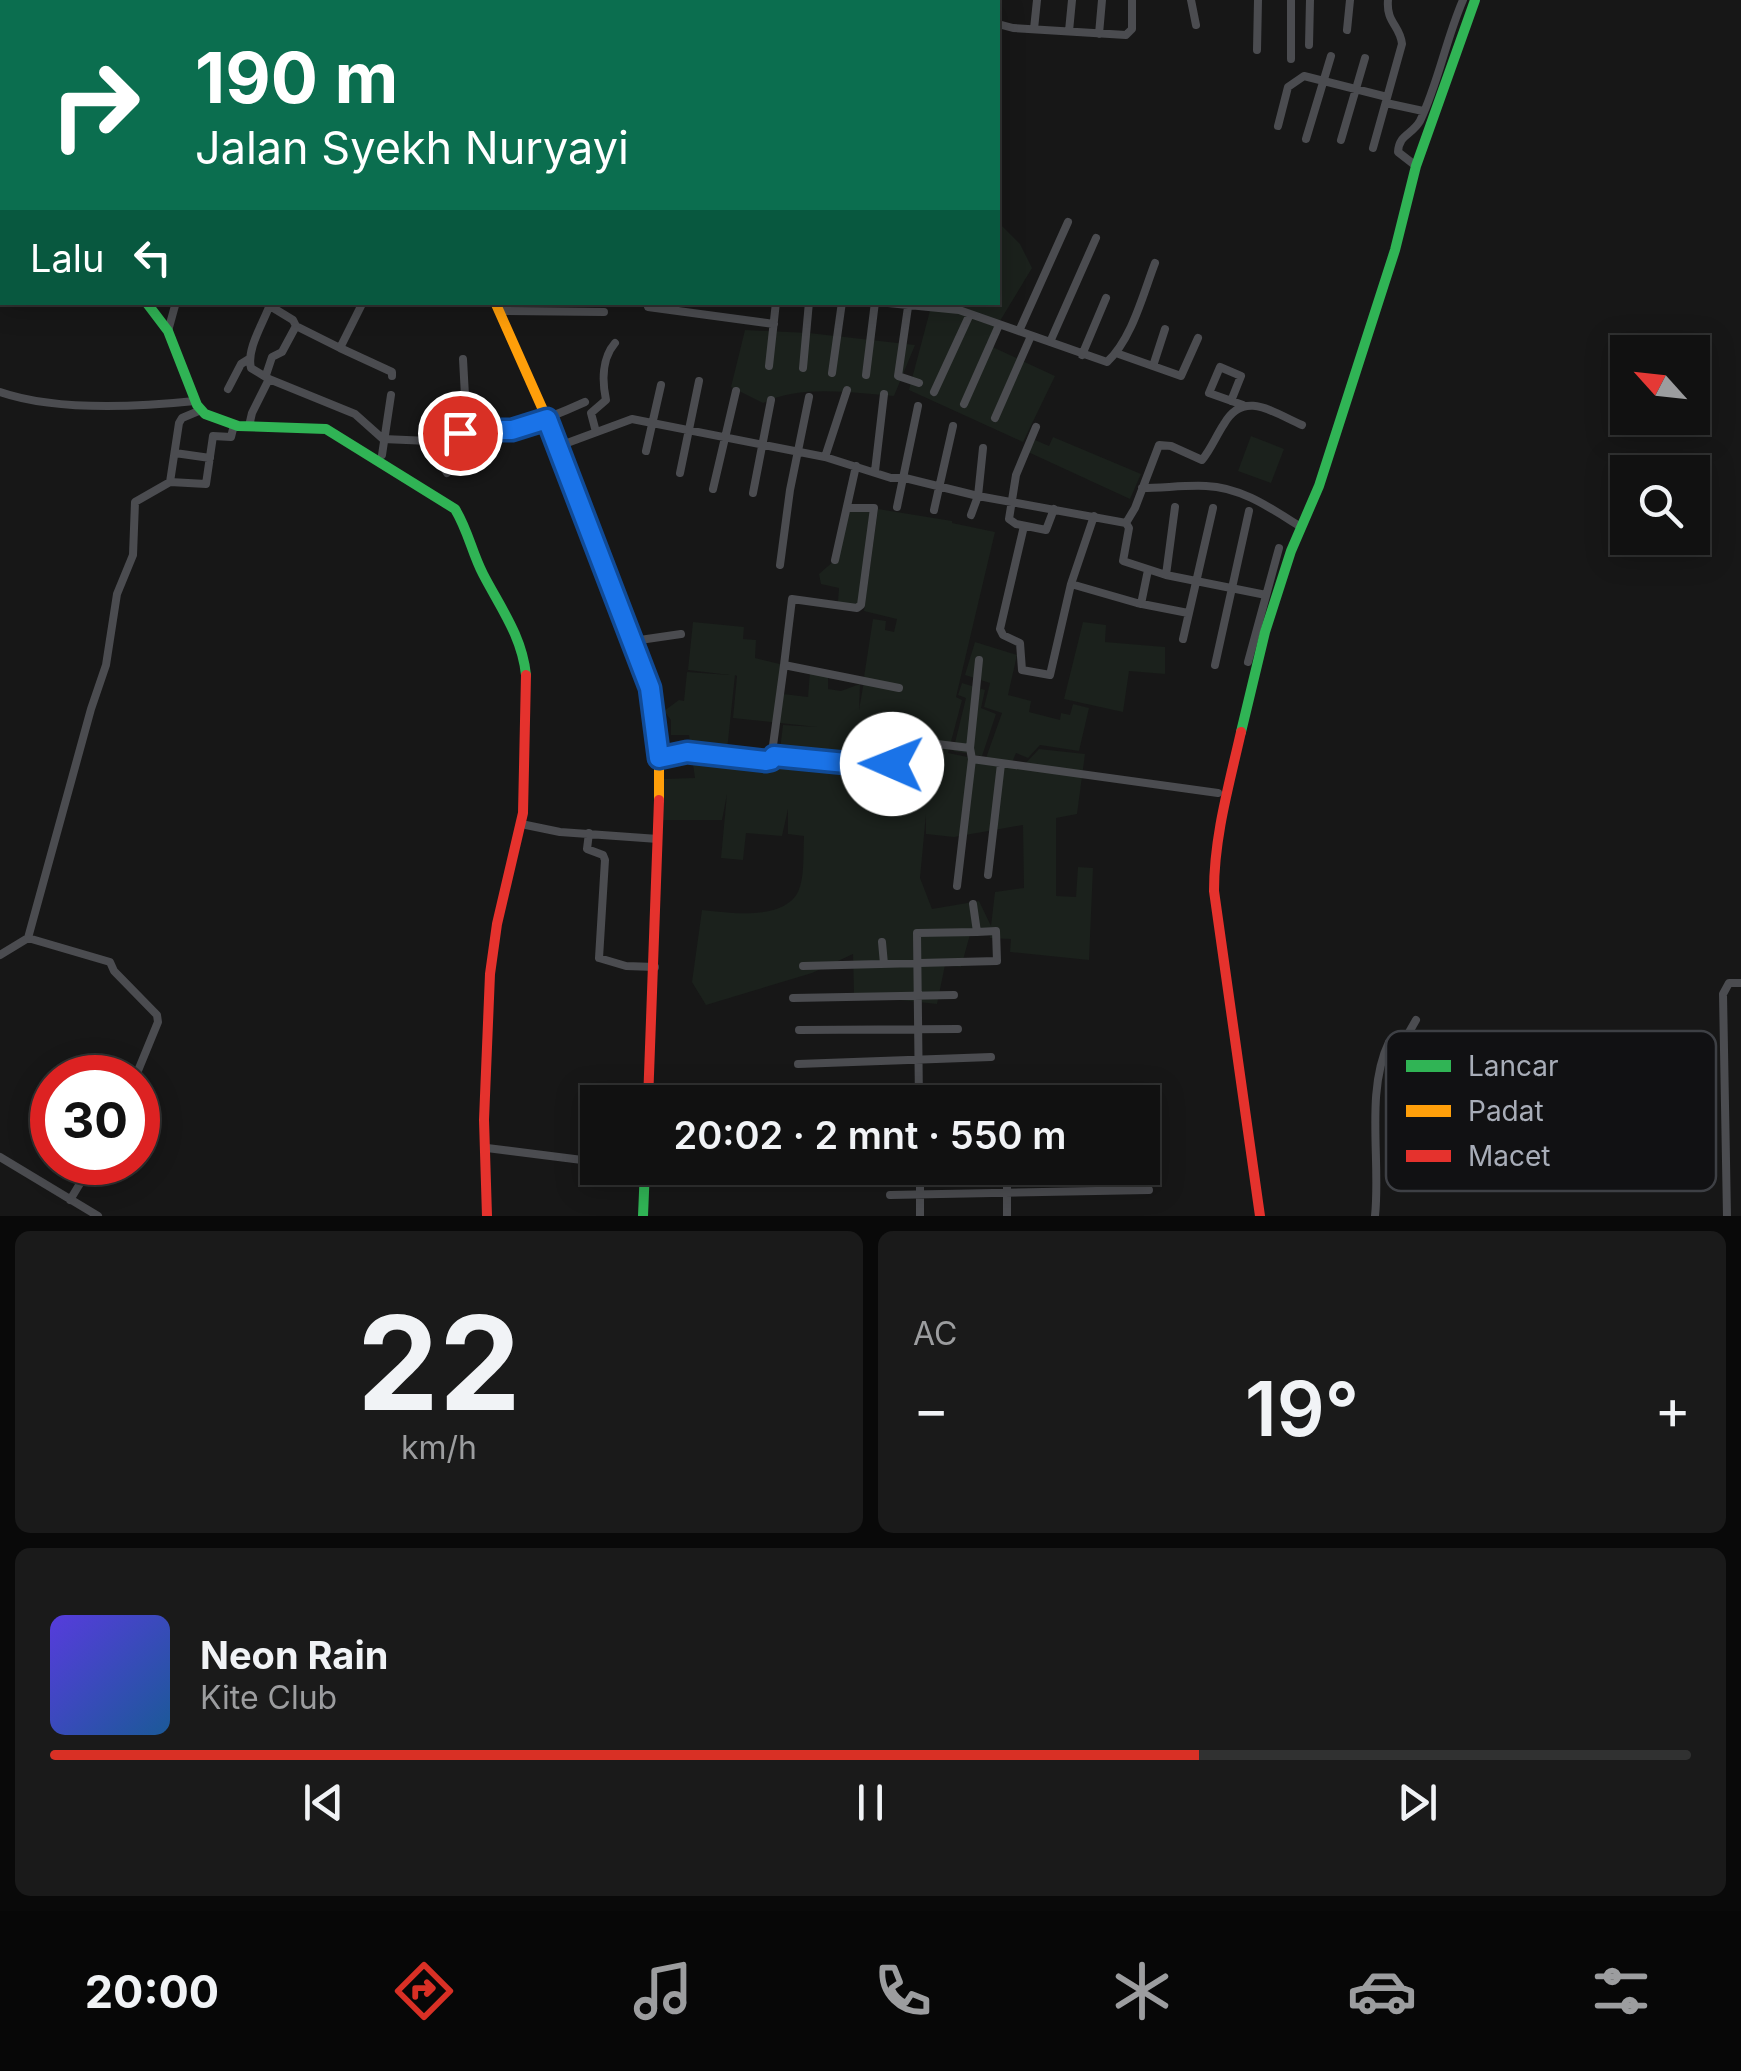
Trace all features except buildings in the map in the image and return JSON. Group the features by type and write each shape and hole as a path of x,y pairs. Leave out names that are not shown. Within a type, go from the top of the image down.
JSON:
{"street":[{"path":"1034,29 1037,0"},
{"path":"1069,31 1072,0"},
{"path":"1100,34 1102,0"},
{"path":"1000,24 1100,34 1130,32 1132,0"},
{"path":"1192,0 1196,26"},
{"path":"1257,50 1258,0"},
{"path":"1291,0 1291,59"},
{"path":"1310,0 1310,45"},
{"path":"1347,30 1350,0"},
{"path":"1373,148 1402,44 1402,36 1388,18 1388,0"},
{"path":"1416,166 1398,152 1398,146 1401,137 1420,122 1463,0"},
{"path":"1260,1216 1219,942 1214,864 1266,632 1319,486 1387,274 1416,166 1475,0"},
{"path":"1306,139 1331,56"},
{"path":"1341,140 1365,58"},
{"path":"1278,126 1291,82 1304,76 1423,111"},
{"path":"1019,331 1068,222"},
{"path":"1050,342 1096,238"},
{"path":"919,383 898,376 902,305 934,305 970,314 1107,362 1116,353 1155,263"},
{"path":"1082,355 1106,298"},
{"path":"148,305 168,331 198,406"},
{"path":"168,331 175,305"},
{"path":"270,305 249,360 252,368 355,414 383,439 457,440 495,430 512,430 585,402"},
{"path":"271,305 296,326 392,372 392,376"},
{"path":"340,348 361,305"},
{"path":"648,305 774,324"},
{"path":"769,366 776,305"},
{"path":"802,368 810,305"},
{"path":"832,373 842,305"},
{"path":"866,376 877,305"},
{"path":"604,312 497,307 559,446 650,688 659,758 649,1085"},
{"path":"934,392 970,314"},
{"path":"964,404 999,325"},
{"path":"250,426 272,357 282,352 296,326"},
{"path":"1153,366 1165,329"},
{"path":"995,418 1031,336"},
{"path":"1116,353 1181,376 1198,338"},
{"path":"596,432 591,413 606,398 606,360 616,343"},
{"path":"457,440 457,412 465,396 463,359"},
{"path":"228,388 241,364 249,360"},
{"path":"1231,401 1241,376 1220,367 1209,393 1231,401 1243,405"},
{"path":"680,473 698,381"},
{"path":"646,451 661,385"},
{"path":"825,457 847,390"},
{"path":"713,489 736,391"},
{"path":"0,392 36,402 198,406 234,425 326,430 455,509 465,525 481,571 514,630 526,670 523,825 496,924 490,974 490,1058 484,1113 487,1216"},
{"path":"875,471 884,394"},
{"path":"380,460 391,395"},
{"path":"780,565 809,398"},
{"path":"753,493 770,400"},
{"path":"1126,523 1159,444 1202,460 1227,418 1243,405 1254,404 1302,425"},
{"path":"170,482 181,419 198,406"},
{"path":"897,507 918,406"},
{"path":"559,446 628,419 726,436 825,457 892,478 1126,523 1129,528 1123,562 1266,595"},
{"path":"0,954 28,938 90,709 106,665 117,594 133,555 134,502 170,482 205,485 214,436 231,437 234,425"},
{"path":"934,510 952,426"},
{"path":"1036,427 1024,452 1009,519 1024,526 1048,529 1054,509"},
{"path":"447,473 437,456 457,440"},
{"path":"971,515 978,496 983,448"},
{"path":"175,453 210,458"},
{"path":"835,560 856,466"},
{"path":"1142,488 1228,489 1260,502 1301,527"},
{"path":"1166,574 1175,507"},
{"path":"659,758 687,752 771,760 792,599 857,608 861,604 874,508 848,508"},
{"path":"1183,639 1212,508"},
{"path":"1215,665 1248,511"},
{"path":"1024,526 1000,628 1020,643 1022,670 1044,676 1052,674 1071,584 1094,516"},
{"path":"1248,662 1279,548"},
{"path":"1141,604 1148,570"},
{"path":"1071,584 1188,613"},
{"path":"633,640 681,634"},
{"path":"956,886 972,759 979,660"},
{"path":"784,665 899,688"},
{"path":"774,756 887,767 904,740 970,748"},
{"path":"972,759 1218,793"},
{"path":"988,875 1001,764"},
{"path":"523,825 658,839"},
{"path":"589,833 587,849 603,855 605,860 598,958 626,966 654,967"},
{"path":"973,904 977,932"},
{"path":"804,966 917,964 998,961 996,931 917,933 917,964 917,996 919,1085"},
{"path":"28,938 110,962 114,971 157,1014 158,1022 144,1055"},
{"path":"882,942 884,964"},
{"path":"1727,1216 1724,994 1728,983 1741,983"},
{"path":"793,998 954,996"},
{"path":"1410,1031 1416,1020"},
{"path":"799,1030 958,1030"},
{"path":"1375,1216 1379,1167 1376,1084 1386,1052"},
{"path":"798,1064 991,1057"},
{"path":"1726,1125 1741,1124"},
{"path":"487,1148 580,1160"},
{"path":"0,1157 98,1216"},
{"path":"70,1200 79,1185"},
{"path":"643,1216 644,1185"},
{"path":"920,1185 920,1216"},
{"path":"1007,1185 1007,1216"},
{"path":"890,1195 1149,1190"}],"shaded area":[{"path":"1000,224 1020,244 1032,268 986,344 1055,376 1023,442 909,390 931,305 1000,305"},
{"path":"745,330 915,345 894,396 811,392 763,403 731,387"},
{"path":"1251,436 1284,449 1271,483 1238,471"},
{"path":"1053,437 1141,474 1130,499 1028,452 1035,440 1049,446"},
{"path":"872,508 858,606 838,602 839,588 821,584 819,574 835,560 849,510"},
{"path":"878,509 995,532 956,697 962,700 948,753 1021,768 1039,749 1085,754 1077,814 1056,818 1056,896 1076,897 1078,867 1093,868 1089,960 1010,952 1011,939 990,938 991,929 971,931 961,967 945,965 937,1004 854,995 853,954 812,973 706,1005 692,982 702,910 754,913 791,901 802,879 804,836 788,834 788,809 782,836 746,833 743,860 721,858 727,794 722,820 661,820 663,779 695,778 689,735 671,735 671,720 664,711 679,700 684,701 687,672 730,675 688,670 693,622 744,627 743,639 756,640 755,658 784,665 783,694 808,697 810,672 828,675 828,689 841,691 860,684 859,710 864,681 886,684 864,677 873,619 886,621 885,630 894,632 897,619 864,611","holes":["735,675 733,718 817,727 783,725 778,766 717,760 726,760","926,814 926,834 954,837 1023,825 1024,888 995,892 991,926 979,901 932,909 920,878"]},
{"path":"1083,622 1106,625 1105,642 1165,647 1165,674 1129,671 1123,712 1064,699"},
{"path":"975,642 1017,655 1008,695 1031,701 1029,712 1060,720 1061,713 1070,715 1073,704 1089,708 1079,751 1040,745 1028,758 1016,753 1011,765 986,758 1002,713 984,707 990,683 965,675"},
{"path":"962,683 985,690 981,708 996,714 982,756 953,751 966,698 958,695"}],"traffic: fast":[{"path":"1241,732 1265,632 1291,551 1319,486 1395,250 1416,166 1475,0"},
{"path":"148,305 168,331 197,405 205,414 238,426 326,429 455,509 515,635 526,675"},
{"path":"643,1216 644,1185"}],"traffic: slow":[{"path":"496,305 559,446 651,688 659,751 659,800"}],"traffic: jam":[{"path":"487,1216 484,1120 490,974 497,924 523,813 526,675"},
{"path":"1241,732 1219,831 1214,891 1260,1216"},
{"path":"649,1085 659,800"}],"route":[{"path":"460,433 460,438 512,430 547,419 650,688 659,758 687,752 766,761 774,756 887,767 892,764"}]}
